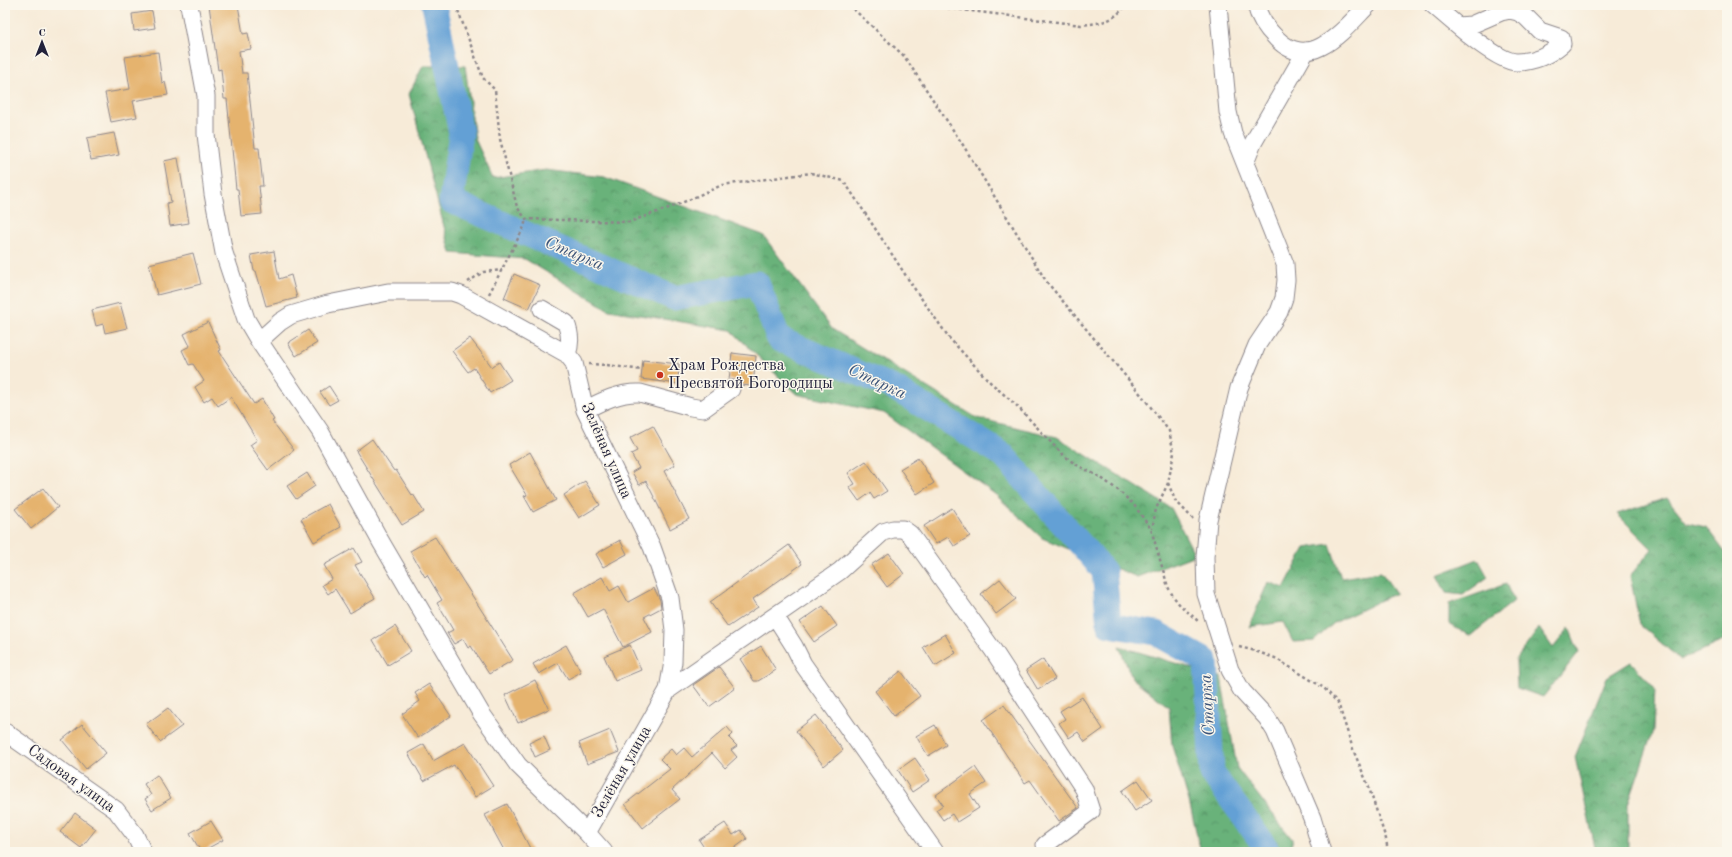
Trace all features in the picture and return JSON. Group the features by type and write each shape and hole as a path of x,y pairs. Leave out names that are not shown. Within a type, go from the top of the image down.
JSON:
{"street":[{"path":"189,5 206,96 206,134 213,194 224,253 240,305 246,319 259,341 320,431 381,542 481,713 518,766 587,833 604,852"},
{"path":"1218,5 1228,112 1245,163 1285,264 1286,280 1284,298 1279,312 1257,345 1239,388 1208,520 1205,556 1206,594 1230,670 1242,691 1267,718 1275,731 1312,818 1322,852"},
{"path":"1256,5 1257,11 1267,29 1282,44 1294,50 1306,51 1322,47 1335,38 1368,5"},
{"path":"1433,5 1458,26 1498,55 1516,62 1536,59 1553,52 1562,44 1561,38 1540,31 1526,17 1518,12 1510,10 1501,12 1470,25 1458,26"},
{"path":"1245,163 1253,143 1306,51"},
{"path":"259,341 280,322 291,315 328,304 388,292 452,292 461,294 483,306 571,358"},
{"path":"542,309 566,324 570,333 571,358"},
{"name":"Зелёная улица","path":"571,358 585,410 652,547 670,598 674,630 673,662 668,690 587,833"},
{"path":"585,410 608,398 633,393 640,393 703,409 731,389"},
{"path":"668,690 840,571 883,532 893,528 903,529 910,534 993,650 1084,789 1091,810 1045,845"},
{"path":"775,616 794,646 803,664 935,852"},
{"name":"Садовая улица","path":"5,732 116,810 135,835 142,852"}],"path":[{"path":"456,5 483,78 494,90 500,139 517,207 526,219 524,228 483,306"},
{"path":"849,6 864,5"},
{"path":"924,5 1081,25 1100,23 1119,15 1126,5"},
{"path":"849,6 904,56 963,145 1046,281 1143,397 1169,431 1174,452 1168,483 1156,509 1151,529"},
{"path":"526,219 629,222 722,185 811,173 844,181 914,288 950,339 990,382 1017,406 1061,452 1075,464 1100,477 1119,491 1134,505 1151,529 1170,591 1180,604 1201,624"},
{"path":"452,292 482,272 502,270"},
{"path":"571,358 642,370"},
{"path":"1168,483 1175,500 1198,524"},
{"path":"1222,644 1252,650 1275,658 1324,688 1338,703 1354,752 1368,785 1386,839 1388,852"}],"green space":[{"path":"423,66 465,66 475,139 493,178 546,170 604,177 763,235 832,329 977,418 1057,437 1171,508 1195,555 1137,577 1042,538 996,495 884,413 796,394 731,330 609,310 525,259 451,253 409,94"},
{"path":"1667,498 1687,523 1706,527 1727,555 1727,639 1681,660 1640,625 1630,576 1652,549 1617,514"},
{"path":"1330,544 1341,578 1381,572 1396,593 1334,623 1314,641 1293,642 1283,622 1249,627 1268,582 1284,588 1305,548"},
{"path":"1478,559 1488,577 1463,595 1446,593 1437,575"},
{"path":"1506,584 1514,601 1470,636 1449,624 1449,604"},
{"path":"1539,628 1553,648 1569,628 1579,652 1543,697 1517,688 1516,660"},
{"path":"1119,646 1221,677 1237,768 1292,839 1293,852 1201,852 1189,801 1172,746 1169,707 1132,678"},
{"path":"1631,662 1655,689 1653,731 1628,804 1628,852 1596,852 1575,757 1607,677"}],"building":[{"path":"209,5 238,5 243,34 248,33 251,49 239,51 242,73 247,73 255,148 259,148 263,186 259,186 262,214 241,216 238,189 236,189 227,99 224,99 221,69 218,70"},
{"path":"152,11 155,28 134,31 132,14"},
{"path":"158,52 162,83 165,82 168,95 133,101 137,117 111,122 105,93 130,89 125,57"},
{"path":"114,133 119,155 91,160 87,138"},
{"path":"178,158 189,223 170,226 167,203 171,202 164,161"},
{"path":"274,251 279,279 291,275 297,298 266,306 256,271 254,271 251,255"},
{"path":"193,253 201,284 157,295 149,264"},
{"path":"514,274 540,285 529,309 504,298"},
{"path":"120,303 127,328 105,333 103,324 96,326 92,310"},
{"path":"208,322 221,350 219,351 254,404 262,399 274,420 272,421 294,450 268,470 250,445 257,440 231,397 218,406 212,397 204,402 195,387 204,381 193,364 189,365 182,350 190,346 184,334"},
{"path":"308,330 317,343 296,356 288,343"},
{"path":"470,338 492,367 499,362 511,380 490,393 474,368 468,372 452,351"},
{"path":"732,353 756,356 753,386 740,385 735,380 729,380"},
{"name":"Храм Рождества Пресвятой Богородицы","path":"643,360 679,364 678,384 641,379"},
{"path":"329,386 338,400 329,405 320,392"},
{"path":"653,426 675,465 664,471 689,519 670,529 646,481 639,485 632,472 639,468 631,454 637,451 630,438"},
{"path":"372,439 394,471 396,470 424,512 402,525 356,451"},
{"path":"530,452 556,500 533,512 524,496 527,495 509,465"},
{"path":"918,458 934,483 917,494 900,469"},
{"path":"866,461 887,491 874,499 870,493 859,501 849,487 855,484 848,473"},
{"path":"307,473 315,486 296,499 287,486"},
{"path":"585,481 600,505 579,518 564,495"},
{"path":"43,488 58,507 31,529 15,509"},
{"path":"328,504 341,527 314,542 301,519"},
{"path":"952,508 970,536 954,546 948,537 936,544 924,526"},
{"path":"435,537 513,660 489,674 471,646 468,648 463,639 454,644 447,633 453,630 437,603 442,600 427,575 425,577 410,551"},
{"path":"620,540 627,554 603,567 596,554"},
{"path":"789,545 802,564 753,599 758,607 728,627 710,602"},
{"path":"354,548 362,562 355,565 375,598 350,613 335,589 328,594 322,585 332,579 324,565"},
{"path":"889,553 904,574 887,587 871,565"},
{"path":"602,577 610,591 619,586 628,602 654,588 660,600 661,608 644,617 652,632 623,647 603,609 588,617 574,593"},
{"path":"1000,579 1016,599 996,614 981,594"},
{"path":"823,606 837,626 814,642 800,622"},
{"path":"395,626 411,651 388,665 373,640"},
{"path":"945,634 956,653 935,666 923,647"},
{"path":"566,645 581,672 568,679 558,663 539,674 533,664"},
{"path":"630,645 641,670 615,681 604,656"},
{"path":"761,646 776,670 758,681 754,681 740,659"},
{"path":"1043,659 1055,679 1038,690 1026,670"},
{"path":"719,667 735,688 709,707 693,685"},
{"path":"901,671 920,696 894,716 875,691"},
{"path":"535,680 549,709 518,723 505,695"},
{"path":"429,684 451,716 418,738 402,714 420,701 415,693"},
{"path":"1082,697 1103,729 1085,742 1078,732 1069,738 1059,723 1065,719 1060,711"},
{"path":"1004,705 1078,808 1059,821 1030,780 1025,783 983,720"},
{"path":"168,708 182,726 160,742 146,724"},
{"path":"816,715 843,750 824,766 796,731"},
{"path":"82,724 106,753 86,769 62,740"},
{"path":"935,725 946,745 928,756 916,736"},
{"path":"727,727 733,734 729,738 737,746 731,750 737,757 725,768 712,753 672,790 680,799 643,828 625,804 670,769 660,759 671,749 676,755 684,748 692,757"},
{"path":"610,730 619,752 587,764 579,743"},
{"path":"544,736 550,750 535,757 529,743"},
{"path":"465,743 493,786 475,797 454,765 424,781 408,753 424,744 433,761"},
{"path":"915,758 930,780 912,792 898,770"},
{"path":"975,767 986,783 970,794 979,808 957,822 952,814 943,820 936,810 943,805 936,795"},
{"path":"157,775 171,798 152,810 145,799 151,795 144,784"},
{"path":"1138,780 1152,800 1135,811 1122,791"},
{"path":"507,804 532,852 505,852 485,815"},
{"path":"75,813 96,829 81,848 60,832"},
{"path":"211,821 223,840 201,852 190,833"},
{"path":"725,823 733,835 741,830 747,839 729,852 707,852 699,840"}],"waterway":[{"name":"Старка","path":"434,5 461,133 451,201 674,298 757,283 779,339 894,388 1002,454 1104,571 1109,625 1156,633 1206,661 1212,773 1267,849 1264,852"}],"place":[{"name":"Храм Рождества Пресвятой Богородицы","path":"660,375"}]}
